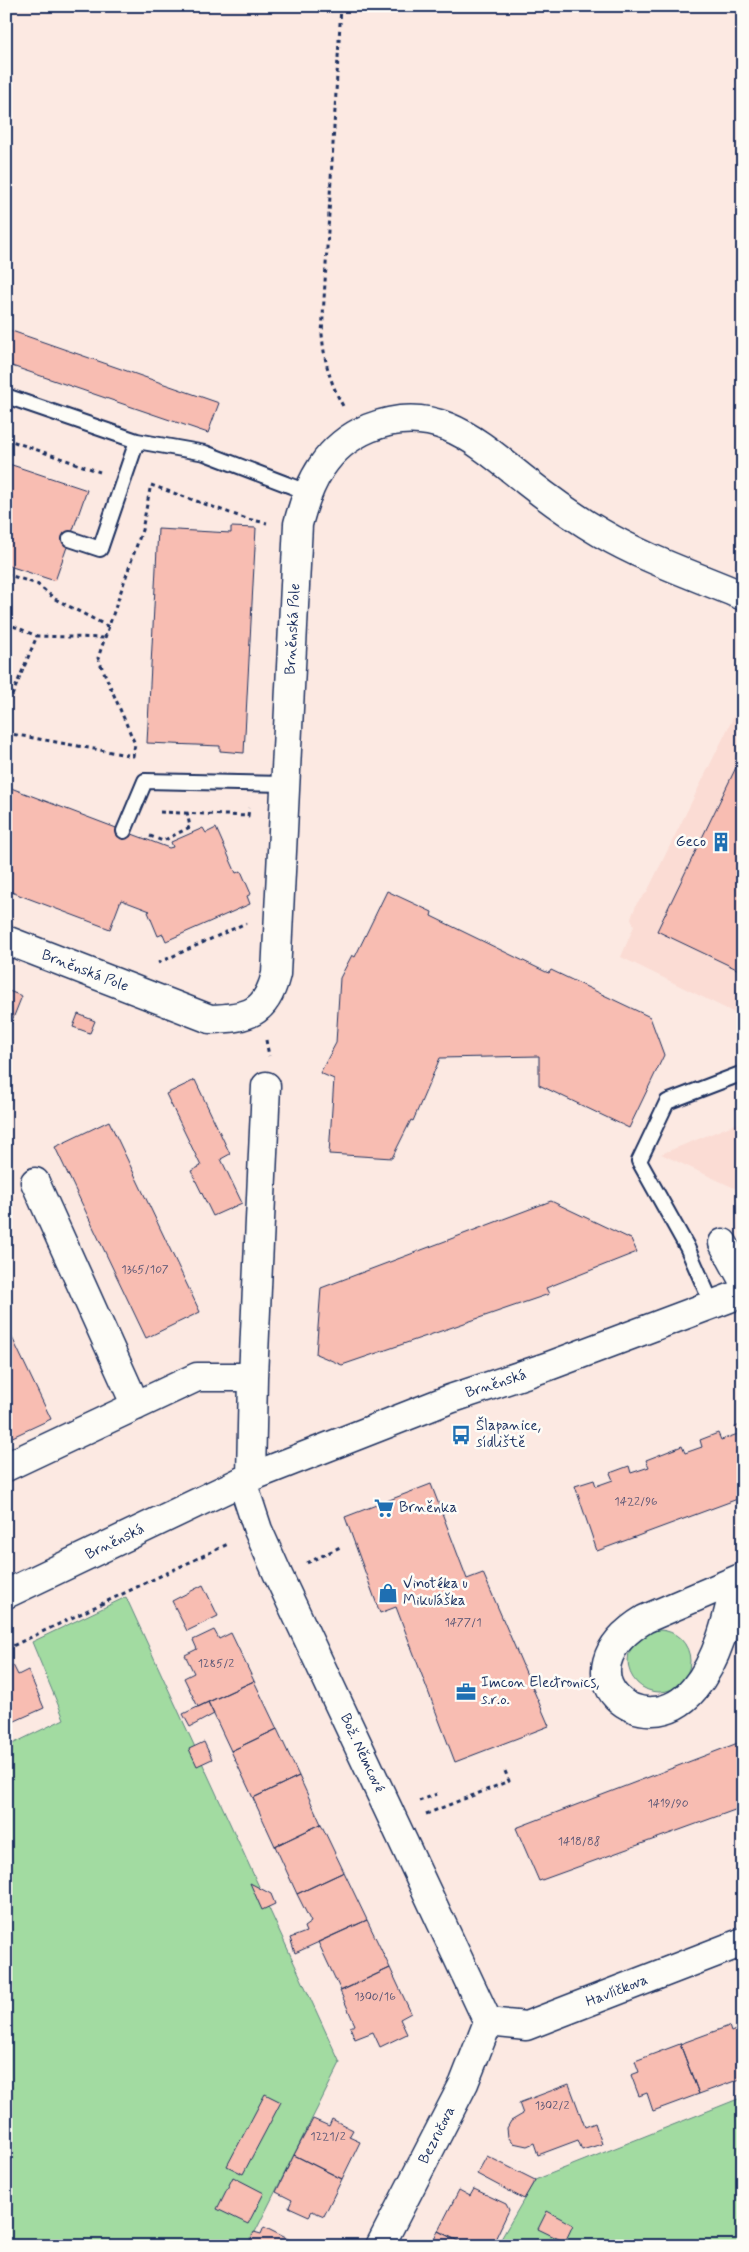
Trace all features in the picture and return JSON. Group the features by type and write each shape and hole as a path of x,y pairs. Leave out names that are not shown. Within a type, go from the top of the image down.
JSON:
{"street":[{"name":"Brněnská Pole","path":"6,940 210,1019 240,1018 261,1006 271,992 276,974 298,524 307,492 322,465 340,446 360,432 381,423 421,419 458,430 478,442 549,499 602,534 743,596"},
{"path":"246,1479 253,1377 266,1086"},
{"path":"35,1182 136,1406"},
{"path":"723,1243 743,1280"},
{"name":"Brněnská","path":"6,1594 246,1479 450,1398 549,1366 743,1293"},
{"path":"6,1467 197,1377 253,1377"},
{"name":"Bož. Němcové","path":"246,1479 258,1530 488,2022"},
{"path":"739,1578 716,1651 694,1689 680,1702 666,1710 650,1713 624,1703 610,1690 605,1664 610,1651 631,1628 645,1619 739,1578"},
{"name":"Havlíčkova","path":"488,2022 526,2026 743,1942"},
{"name":"Bezručova","path":"380,2246 464,2083 488,2022"}],"lane":[{"path":"6,396 135,447 164,446 205,453 307,492"},
{"path":"70,538 100,549 135,447"},
{"path":"124,831 146,781 285,784"},
{"path":"712,1304 687,1247 640,1161 667,1102 743,1073"}],"path":[{"path":"341,6 322,334 324,355 331,380 342,404 360,432"},
{"path":"6,439 101,472 111,446 135,447"},
{"path":"6,733 133,756 135,744 98,658 142,530 151,485 164,446"},
{"path":"151,485 247,519 267,523 267,533"},
{"path":"6,574 37,584 55,599 109,627"},
{"path":"6,623 37,636 105,638"},
{"path":"6,696 11,698 37,636"},
{"path":"248,816 250,783"},
{"path":"157,812 254,816"},
{"path":"144,833 163,841 190,828 187,812"},
{"path":"158,963 247,922"},
{"path":"261,1006 270,1060 266,1086"},
{"path":"6,1649 258,1530"},
{"path":"416,1818 509,1781 505,1771"},
{"path":"419,1800 436,1794"}],"shaded area":[{"path":"743,698 743,1017 621,957 634,926 631,918 637,903 647,892"},
{"path":"743,1121 743,1192 661,1154"}],"green space":[{"path":"126,1597 340,2063 248,2246 6,2246 6,1747 64,1719 32,1642"},
{"path":"653,1630 665,1630 681,1639 688,1649 690,1661 688,1673 681,1683 665,1692 653,1692 642,1687 633,1678 628,1667 628,1655 633,1644 642,1635"},
{"path":"743,2097 743,2246 497,2246 535,2180"}],"building":[{"path":"6,329 219,403 208,433 6,364"},
{"path":"6,463 87,490 55,581 6,565"},
{"path":"231,527 256,528 244,753 220,751 220,746 147,743 158,529 231,533"},
{"name":"Geco","path":"743,753 743,972 657,931"},
{"path":"11,788 169,848 173,847 171,842 203,828 206,833 216,828 236,873 241,871 251,894 247,896 250,904 166,941 163,934 158,936 148,912 150,911 121,900 110,929 6,890 6,801"},
{"path":"387,891 432,912 431,916 546,972 549,973 551,970 650,1017 664,1055 629,1128 539,1085 539,1056 440,1058 413,1121 411,1120 392,1158 329,1154 334,1079 320,1073 336,1043 340,978 352,955 355,957"},
{"path":"6,990 22,996 6,1036"},
{"path":"78,1014 95,1021 90,1033 73,1027"},
{"path":"195,1080 230,1154 221,1159 242,1203 213,1216 191,1171 201,1166 166,1094"},
{"path":"109,1121 200,1312 146,1338 55,1147"},
{"path":"551,1201 631,1239 637,1252 546,1288 549,1294 342,1365 316,1354 321,1288"},
{"path":"6,1325 51,1419 6,1440"},
{"path":"743,1424 743,1497 597,1551 575,1486 594,1480 596,1486 613,1480 610,1473 629,1466 631,1473 649,1467 646,1460 682,1446 685,1453 702,1447 700,1440 718,1433 721,1440 738,1434 735,1427"},
{"path":"431,1484 467,1579 483,1573 549,1726 455,1762 396,1607 380,1613 345,1517"},
{"path":"203,1585 218,1616 187,1631 172,1601"},
{"path":"214,1630 219,1639 231,1633 254,1681 198,1707 184,1678 194,1673 185,1655 197,1649 193,1640"},
{"path":"13,1665 18,1675 28,1670 44,1708 6,1725 6,1668"},
{"path":"254,1681 277,1729 231,1751 208,1702"},
{"path":"208,1702 214,1714 190,1727 183,1714"},
{"path":"277,1729 299,1776 253,1798 231,1751"},
{"path":"743,1741 743,1807 539,1881 516,1828"},
{"path":"204,1742 212,1759 197,1766 189,1749"},
{"path":"299,1776 321,1824 275,1846 253,1798"},
{"path":"321,1824 344,1872 297,1894 275,1846"},
{"path":"344,1872 367,1920 295,1953 290,1938 306,1932 304,1927 311,1922 297,1894"},
{"path":"250,1883 271,1894 275,1904 262,1910"},
{"path":"367,1920 390,1968 341,1991 318,1942"},
{"path":"390,1968 411,2013 400,2019 407,2034 380,2047 373,2032 355,2039 350,2027 355,2025 340,1991"},
{"path":"729,2026 731,2032 738,2029 743,2041 743,2078 699,2094 680,2044"},
{"path":"680,2044 699,2094 653,2111 647,2093 639,2096 631,2075 639,2072 635,2061"},
{"path":"569,2084 585,2127 595,2123 602,2144 582,2150 578,2140 538,2155 534,2143 527,2146 513,2143 508,2137 507,2128 511,2121 523,2114 519,2103"},
{"path":"265,2094 281,2102 243,2174 227,2166"},
{"path":"313,2119 329,2126 332,2119 353,2130 349,2137 360,2142 342,2179 294,2155"},
{"path":"294,2155 342,2179 324,2216 312,2211 309,2216 289,2207 292,2200 276,2192"},
{"path":"487,2156 535,2180 524,2199 477,2174"},
{"path":"233,2177 264,2193 248,2224 217,2209"},
{"path":"474,2189 506,2204 509,2210 492,2246 468,2246 438,2231 459,2190 470,2196"},
{"path":"547,2211 573,2225 565,2242 538,2229"},
{"path":"264,2227 298,2244 297,2246 247,2246 254,2232 261,2234"},
{"path":"438,2231 468,2246 431,2246"}],"place":[{"name":"Geco","path":"721,842"},
{"name":"Šlapanice, sídliště","path":"461,1435"},
{"name":"Brněnka","path":"384,1508"},
{"name":"Vinotéka u Mikuláška","path":"388,1593"},
{"name":"Imcon Electronics, s.r.o.","path":"466,1692"}]}
